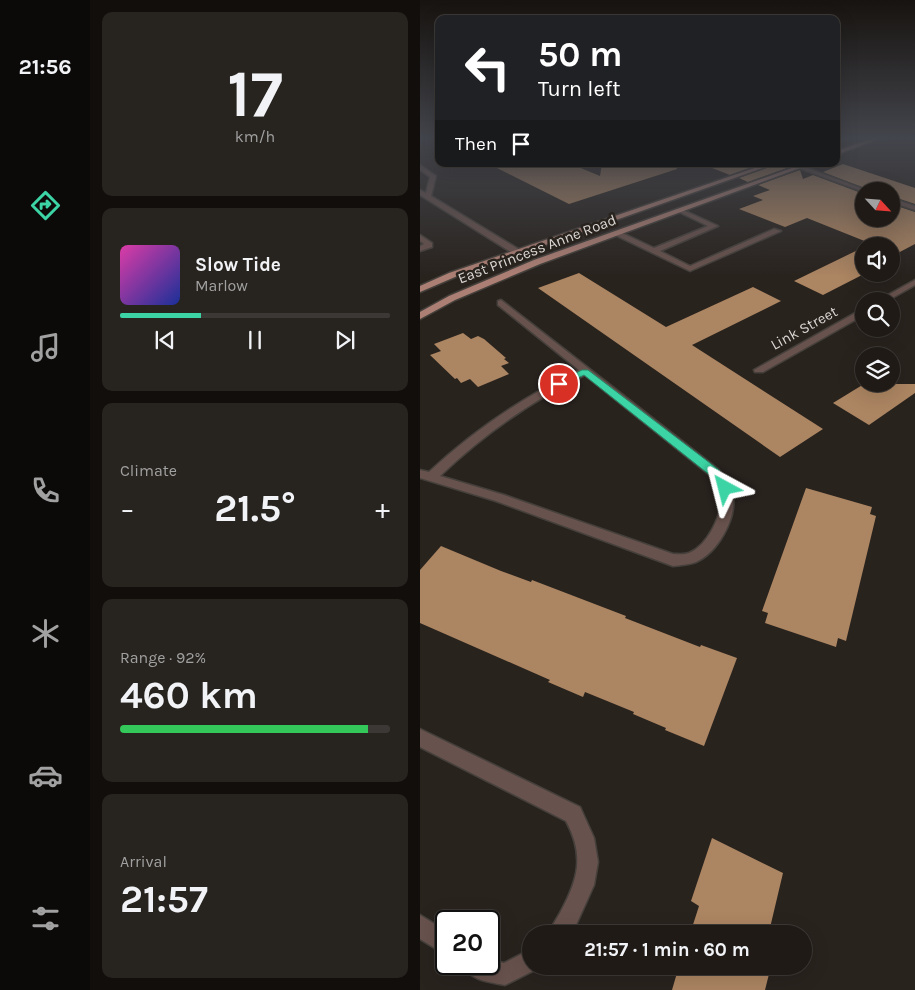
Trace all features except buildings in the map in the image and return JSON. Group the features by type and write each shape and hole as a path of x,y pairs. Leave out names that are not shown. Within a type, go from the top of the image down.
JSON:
{"main road":[{"name":"East Princess Anne Road","path":"420,289 517,252 713,184"},
{"name":"East Princess Anne Road","path":"420,316 460,294 537,262 750,184"}],"street":[{"path":"428,197 431,184"},
{"path":"420,192 517,252"},
{"path":"900,203 915,208"},
{"path":"654,251 714,226 679,210"},
{"path":"615,234 654,251 690,270 777,231"},
{"path":"420,237 429,245 420,249"},
{"path":"897,292 915,282"},
{"path":"426,475 500,498 673,560 691,559 704,551 718,529 727,501 725,488 715,473 585,372 501,303"},
{"name":"Link Street","path":"759,370 855,316"},
{"path":"426,475 507,412 546,390 585,372"},
{"path":"420,738 573,814 585,833 590,856 584,890 564,925"},
{"path":"420,926 435,936"},
{"path":"500,973 505,974 522,965"}],"route":[{"path":"559,384 585,372 715,473 725,488"}]}
